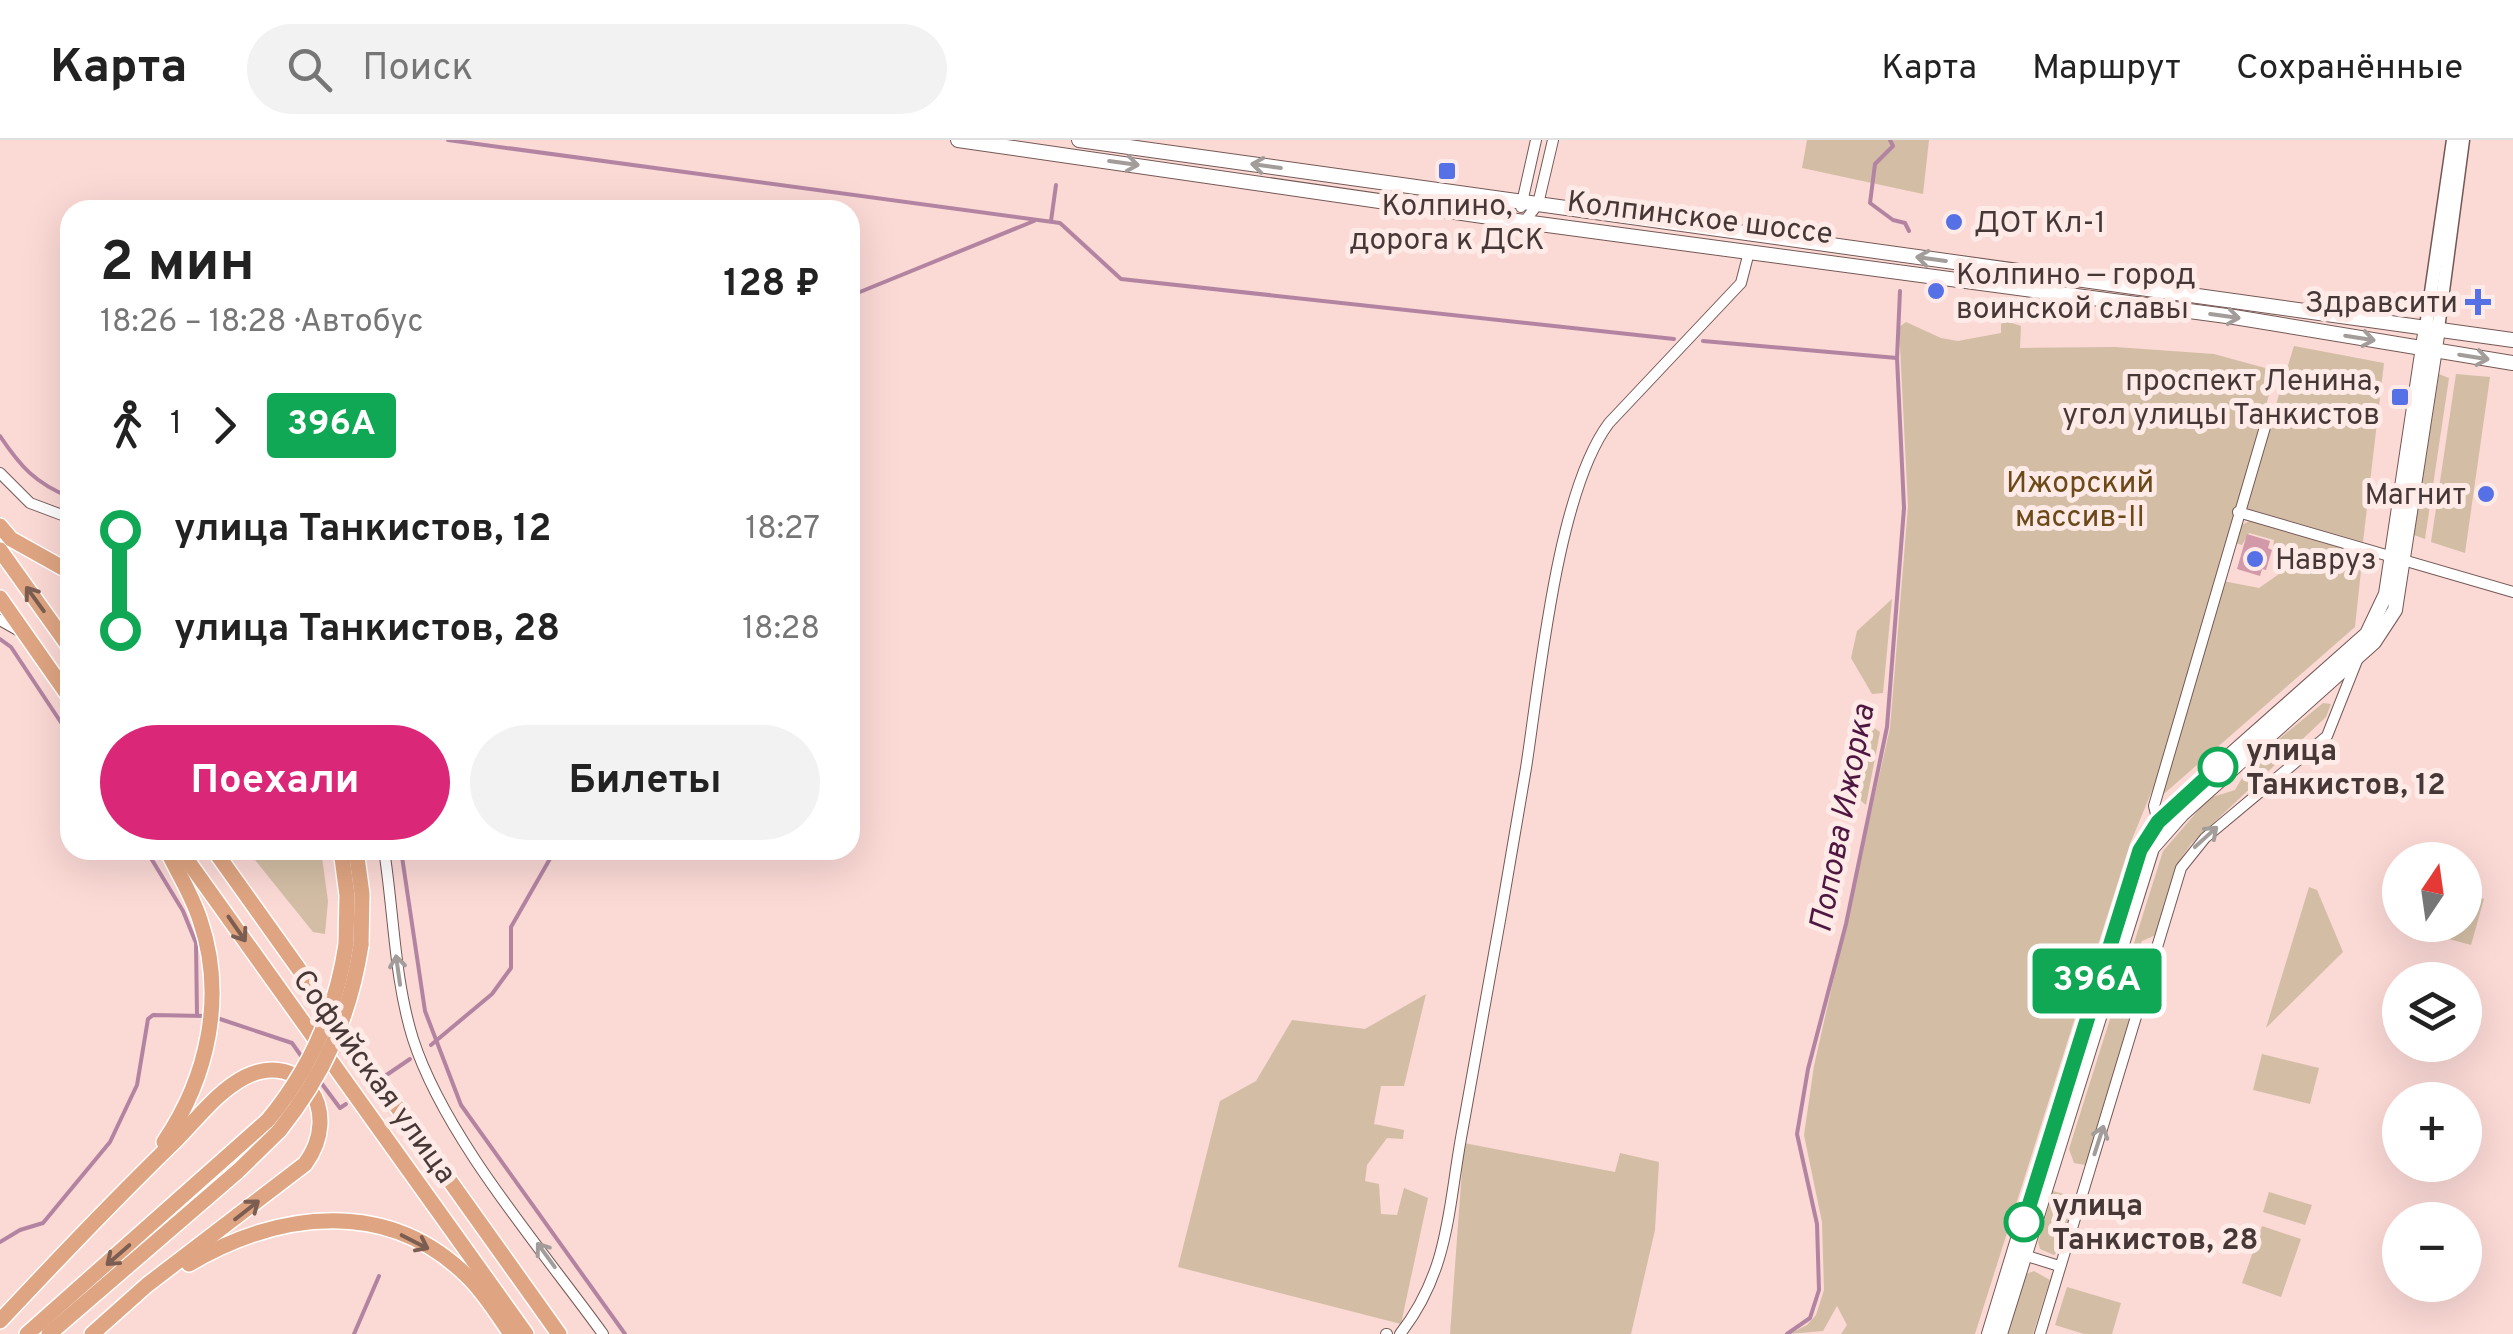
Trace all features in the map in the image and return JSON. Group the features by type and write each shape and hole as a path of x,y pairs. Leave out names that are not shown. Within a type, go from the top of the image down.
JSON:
{"main road":[{"name":"Колпинское шоссе","path":"958,140 1524,222 2234,317 2513,363"},
{"name":"Колпинское шоссе","path":"1079,140 2513,340"},
{"path":"1989,1334 2019,1254 2152,848 2182,814 2359,656 2390,620 2432,328"},
{"path":"0,526 11,539 60,566"},
{"path":"0,550 60,634"},
{"path":"2000,1334 2030,1184 2144,842 2158,822 2367,634 2399,558"},
{"path":"0,598 60,684"},
{"path":"145,1168 182,1114 194,1088 212,1012 206,939 172,860"},
{"name":"Софийская улица","path":"187,860 526,1334"},
{"name":"Софийская улица","path":"221,860 559,1334"},
{"path":"342,860 353,944"},
{"path":"49,1334 238,1172 274,1125 321,1038 353,944 362,894 357,860"},
{"path":"0,1321 145,1168 230,1087 255,1073 283,1072 309,1088 321,1110 320,1138 305,1164 92,1334"},
{"path":"27,1334 274,1125"},
{"path":"116,1314 186,1266 238,1238 282,1224 336,1220 397,1233 432,1251 474,1283 511,1334"}],"street":[{"path":"1524,222 1520,202 1536,140"},
{"path":"1524,222 1538,204 1553,140"},
{"path":"2432,328 2452,140"},
{"path":"2432,328 2463,140"},
{"path":"1400,1334 1440,1266 1447,1239 1452,1182 1492,976 1556,580 1583,472 1596,441 1609,423 1741,283 1749,252"},
{"path":"2158,822 2154,806 2265,427"},
{"path":"0,473 30,504 60,514"},
{"path":"2238,512 2513,592"},
{"path":"0,620 23,634"},
{"path":"2040,1334 2180,868 2190,852 2327,736 2359,656"},
{"path":"385,860 406,1012 429,1080 462,1138 603,1334"},
{"path":"2019,1254 2059,1266"}],"green space":[{"path":"1807,140 1929,140 1923,194 1802,168"},
{"name":"Ижорский массив-II","path":"2006,321 2021,326 2020,348 2115,347 2214,354 2276,371 2156,781 2130,844 1975,1334 1841,1334 1847,1325 1837,1306 1823,1331 1789,1334 1816,1315 1824,1290 1822,1222 1804,1135 1814,1066 1890,728 1908,506 1899,327 1906,322 1941,338 1958,341 2001,333 2001,324"},
{"path":"2294,346 2384,363 2363,542 2244,508"},
{"path":"2439,374 2449,378 2425,539 2414,535"},
{"path":"2456,374 2490,377 2465,553 2431,542"},
{"path":"2252,520 2363,552 2355,627 2158,799 2223,581 2259,588 2279,574 2286,552 2273,547 2274,540 2249,533 2242,545 2232,542 2237,527"},
{"path":"1892,599 1883,693 1872,694 1851,658 1857,631"},
{"path":"2323,703 2331,704 2326,717 2191,844 2180,860 2158,934 2142,941 2139,949 2145,966 2091,1159 2085,1165 2074,1163 2069,1149 2163,851 2209,798 2235,790 2252,761"},
{"path":"1869,724 1880,732 1866,805 1859,799 1856,736 1857,726"},
{"path":"255,860 322,860 328,901 325,934 313,932"},
{"path":"2309,887 2317,890 2343,952 2266,1028"},
{"path":"1426,994 1404,1086 1381,1086 1374,1124 1404,1130 1403,1139 1387,1138 1367,1165 1365,1181 1379,1184 1381,1214 1397,1215 1404,1188 1428,1198 1401,1324 1178,1267 1220,1101 1256,1081 1292,1020 1365,1029"},
{"path":"2262,1054 2319,1068 2310,1104 2253,1090"},
{"path":"1464,1143 1615,1172 1620,1153 1659,1162 1655,1230 1631,1334 1450,1334"},
{"path":"2053,1191 2075,1197 2060,1250 2054,1255 2040,1249 2038,1242"},
{"path":"2269,1192 2312,1205 2305,1225 2263,1212"},
{"path":"2262,1226 2301,1239 2281,1297 2242,1283"},
{"path":"2034,1271 2050,1280 2033,1334 2007,1334 2026,1274"},
{"path":"2067,1287 2121,1303 2112,1334 2084,1334 2055,1325"}],"building":[{"name":"Навруз","path":"2247,534 2270,541 2268,548 2272,550 2260,576 2237,569"}],"waterway":[{"path":"448,140 1060,223 1121,279 1674,339"},
{"name":"Попова Ижорка","path":"1890,140 1893,146 1875,164 1870,203 1893,220 1905,223 1909,231"},
{"path":"1051,221 1056,185"},
{"path":"860,292 1034,221"},
{"name":"Попова Ижорка","path":"1787,1334 1810,1318 1819,1290 1817,1224 1797,1134 1808,1069 1846,924 1887,727 1904,508 1897,358 1900,291"},
{"path":"1703,341 1897,358"},
{"path":"0,436 30,473 60,492"},
{"path":"0,639 11,647 60,721"},
{"path":"152,860 183,911 196,943 197,1015"},
{"path":"402,860 425,1011 461,1105 625,1334"},
{"path":"431,1045 492,994 511,968 511,927 549,860"},
{"path":"0,1242 43,1223 110,1142 137,1085 148,1019 153,1015 204,1016"},
{"path":"217,1018 292,1043 304,1060"},
{"path":"385,1076 410,1059"},
{"path":"319,1080 340,1108 346,1104"},
{"path":"354,1334 379,1276"}],"bus line":[{"name":"396А","path":"2024,1222 2140,850 2158,822 2218,767"}],"place":[{"name":"Колпино, дорога к ДСК","path":"1447,171"},
{"name":"ДОТ Кл-1","path":"1954,222"},
{"name":"Колпино — город воинской славы","path":"1936,291"},
{"name":"Здравсити","path":"2478,302"},
{"name":"проспект Ленина, угол улицы Танкистов","path":"2400,397"},
{"name":"Магнит","path":"2486,494"},
{"name":"Навруз","path":"2255,559"},
{"name":"улица Танкистов, 12","path":"2218,767"},
{"name":"улица Танкистов, 28","path":"2024,1222"}]}
